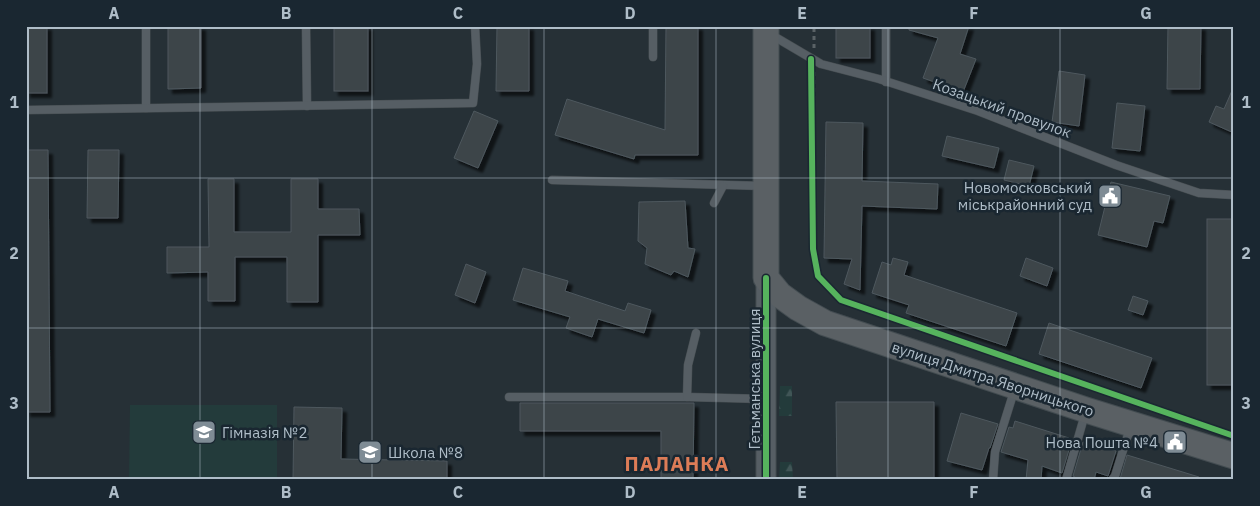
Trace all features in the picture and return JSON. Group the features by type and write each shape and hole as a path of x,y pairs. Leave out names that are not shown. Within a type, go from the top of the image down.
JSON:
{"highway":[{"name":"Гетьманська вулиця","path":"766,29 766,278"},
{"name":"вулиця Дмитра Яворницького","path":"766,278 780,295 798,308 825,323 1086,410 1234,456"}],"street":[{"name":"Гетьманська вулиця","path":"766,278 766,480"}],"lane":[{"path":"146,26 146,108"},
{"path":"306,26 307,106"},
{"path":"26,110 474,103 477,64 475,26"},
{"path":"653,26 653,57"},
{"path":"886,26 886,82"},
{"name":"Козацький провулок","path":"766,29 821,64 886,82 978,112 1116,165 1198,192 1234,195"},
{"path":"552,180 766,186"},
{"path":"714,203 723,186"},
{"path":"687,397 688,365 696,333"},
{"path":"993,480 995,452 1015,386"},
{"path":"509,397 687,397 766,400"},
{"path":"1066,480 1086,410"},
{"path":"1112,480 1115,476 1131,424"}],"path":[{"path":"814,26 813,249 818,276 841,300 1224,433"},
{"path":"813,59 814,247 819,274 842,298 1217,427"}],"green space":[{"path":"780,386 792,386 792,416 779,416"},
{"name":"Гімназія №2","path":"130,405 277,405 277,480 129,480"},
{"path":"780,462 792,462 793,480 779,480"}],"building":[{"path":"26,26 47,26 47,93 26,93"},
{"path":"168,26 201,26 201,88 168,89"},
{"path":"334,26 368,26 368,91 334,91"},
{"path":"497,26 529,26 529,91 496,91"},
{"path":"666,26 698,26 698,155 635,155 634,159 555,135 567,99 665,130"},
{"path":"836,26 870,26 870,58 836,58"},
{"path":"909,26 969,26 960,54 976,59 963,92 923,78 938,38 909,30"},
{"path":"1168,26 1201,26 1200,89 1167,89"},
{"path":"1059,71 1085,75 1079,126 1052,122"},
{"path":"1234,86 1234,133 1209,122 1216,106 1224,109"},
{"path":"1117,103 1145,106 1140,151 1112,148"},
{"path":"474,111 498,121 478,168 454,158"},
{"path":"826,122 863,123 862,181 938,184 937,209 862,206 860,290 844,284 852,259 824,258"},
{"path":"947,136 999,148 994,168 942,156"},
{"path":"26,150 48,150 50,412 26,412"},
{"path":"88,150 119,150 118,218 87,218"},
{"path":"1009,160 1034,166 1029,186 1004,180"},
{"path":"208,179 234,179 234,232 291,232 291,179 318,179 318,209 359,209 360,235 318,235 318,302 287,302 287,257 235,257 235,301 208,301 208,272 167,273 167,247 209,247"},
{"path":"1111,182 1170,196 1163,223 1154,221 1147,247 1098,235"},
{"path":"685,201 688,248 695,249 688,277 674,271 671,275 645,264 647,248 638,241 639,202"},
{"path":"1207,219 1234,219 1234,385 1207,385"},
{"path":"893,258 908,262 904,275 1017,313 1006,346 906,313 909,305 872,293 882,262 891,265"},
{"path":"1026,258 1053,268 1047,286 1020,276"},
{"path":"466,264 486,272 475,303 455,295"},
{"path":"523,268 568,281 565,291 625,311 628,303 651,310 644,333 598,319 592,337 566,328 570,317 513,300"},
{"path":"1133,296 1148,301 1143,315 1128,310"},
{"path":"1049,323 1152,358 1141,388 1039,354"},
{"path":"836,402 934,402 934,480 837,480"},
{"path":"520,403 694,403 693,480 661,480 661,431 520,431"},
{"path":"294,407 342,408 341,459 447,461 447,480 293,480"},
{"path":"961,413 998,424 982,470 947,461"},
{"path":"1015,421 1072,440 1062,473 1042,466 1041,480 1026,480 1028,460 1001,452 1009,427 1013,428"},
{"path":"1083,442 1116,451 1108,476 1096,472 1094,480 1074,480 1075,477 1073,476"},
{"path":"1127,455 1199,477 1199,480 1120,479"}],"cycle path":[{"path":"811,59 813,249 818,276 841,300 1234,436"},
{"path":"766,278 766,480"}],"place":[{"name":"Новомосковський міськрайонний суд","path":"1110,196"},
{"name":"Гімназія №2","path":"204,432"},
{"name":"Нова Пошта №4","path":"1175,442"},
{"name":"Школа №8","path":"370,452"}],"district":[{"name":"ПАЛАНКА","path":"677,463"}]}
